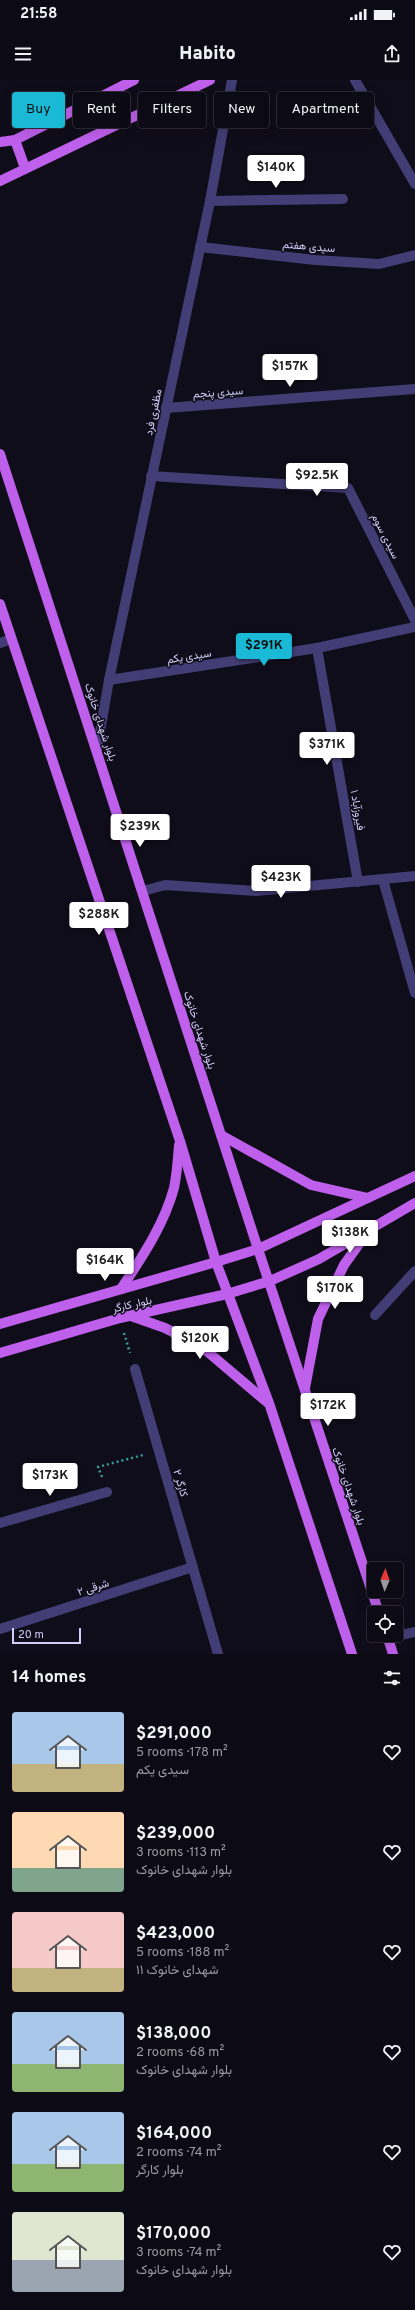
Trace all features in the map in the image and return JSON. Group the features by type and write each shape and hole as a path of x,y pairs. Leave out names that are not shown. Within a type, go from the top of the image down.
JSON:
{"main road":[{"path":"0,142 15,140 134,80"},
{"path":"0,181 210,80"},
{"path":"15,140 25,168"},
{"name":"بلوار شهدای خانوک","path":"0,454 97,748 304,1390 377,1606"},
{"path":"0,604 180,1141 216,1262 269,1403 352,1654"},
{"path":"221,1135 311,1185 368,1198"},
{"path":"121,1288 142,1258 162,1222 174,1187 180,1141"},
{"name":"بلوار کارگر","path":"0,1324 121,1288 216,1262 258,1248 415,1176"},
{"name":"بلوار کارگر","path":"0,1353 120,1318 227,1294 270,1281 318,1259 415,1203"},
{"path":"304,1390 318,1320 344,1265 368,1231"},
{"path":"131,1316 165,1328 202,1347 269,1403"},
{"path":"389,1642 393,1654"}],"street":[{"name":"مظفری فرد","path":"97,748 109,680 210,201 232,80"},
{"path":"354,80 415,184"},
{"path":"210,201 343,199"},
{"name":"سیدی هفتم","path":"200,247 315,260 379,264 415,255"},
{"name":"سیدی پنجم","path":"166,408 415,389"},
{"name":"سیدی سوم","path":"152,476 348,488 415,620"},
{"name":"سیدی یکم","path":"109,680 317,648 415,627"},
{"path":"0,643 11,639"},
{"name":"فیروزآباد ۱","path":"317,648 358,882"},
{"path":"143,891 165,885 256,891 415,876"},
{"path":"382,880 415,993"},
{"path":"375,1315 415,1271"},
{"name":"کارگر ۲","path":"135,1369 218,1654"},
{"path":"0,1523 107,1492"},
{"name":"شرقی ۲","path":"0,1629 193,1567"},
{"path":"403,1634 415,1632"}],"path":[{"path":"120,1318 135,1369"},
{"path":"107,1492 98,1467 159,1451"}]}
